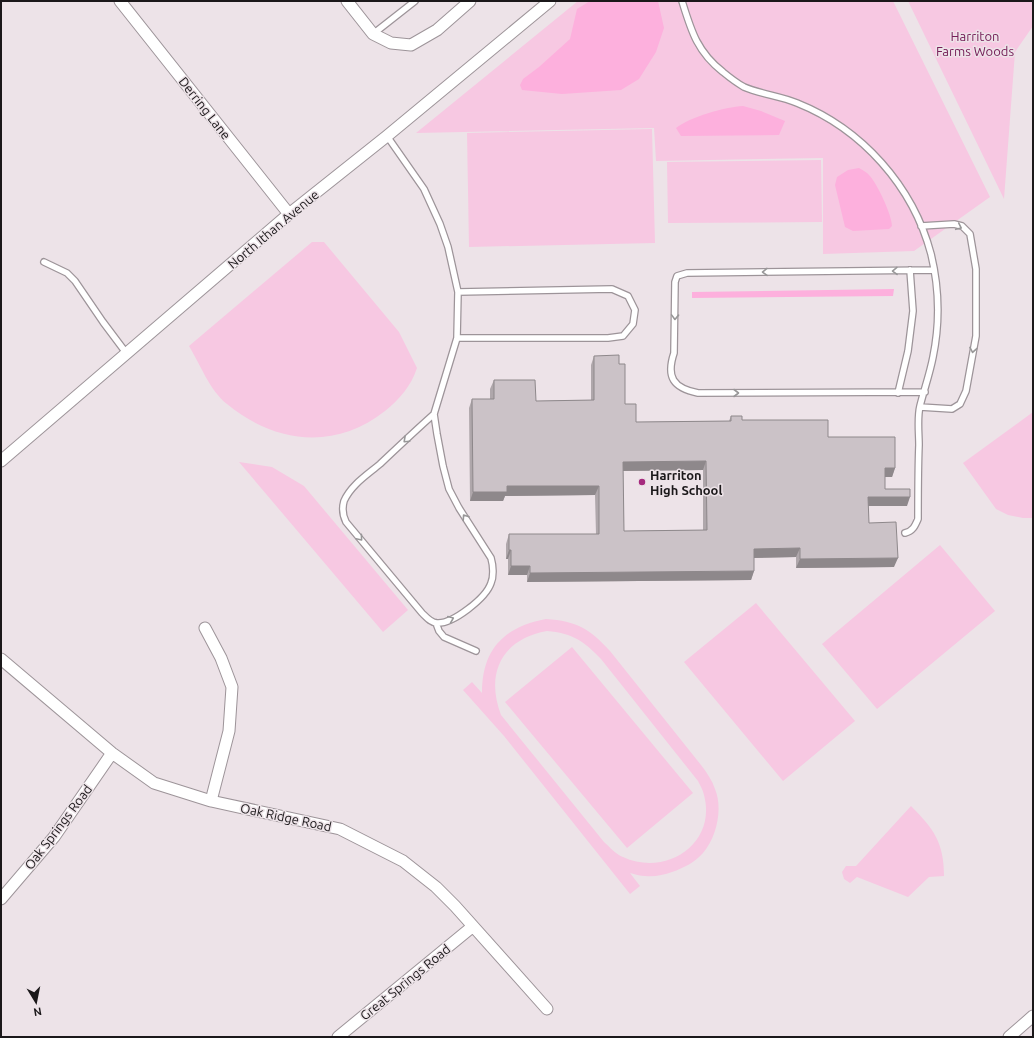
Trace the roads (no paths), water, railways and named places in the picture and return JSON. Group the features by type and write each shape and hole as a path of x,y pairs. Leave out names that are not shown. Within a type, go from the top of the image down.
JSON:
{"street":[{"name":"Derring Lane","path":"120,1 289,214"},
{"path":"347,1 373,34 391,43 411,45 437,30 470,1"},
{"name":"North Ithan Avenue","path":"1,461 289,214 387,136 550,1"},
{"path":"205,628 221,658 232,687 229,731 211,801"},
{"name":"Oak Ridge Road","path":"1,659 112,753 154,783 211,801 340,829 403,861 436,887 455,906 472,927 547,1009"},
{"name":"Oak Springs Road","path":"1,899 54,837 112,753"},
{"name":"Great Springs Road","path":"338,1037 472,927"},
{"path":"1009,1037 1033,1016"}],"lane":[{"path":"373,34 415,1"},
{"path":"682,1 693,37 706,55 722,72 744,87 796,102 823,115 848,131 872,152 894,176 910,202 921,226 931,254 934,270 938,306 937,330 933,357 920,407 918,519 914,528 905,533"},
{"path":"387,136 424,190 440,224 448,247 458,292 457,338 434,414 443,466 449,489 459,508 488,552 493,566 492,583 487,590 454,619 436,623 428,619 422,613 346,522 343,510 343,503 353,487 434,414"},
{"path":"920,407 952,409 960,404 966,391 976,336 976,269 970,234 962,226 954,224 921,226"},
{"path":"44,262 67,273 75,281 127,354"},
{"path":"898,393 908,351 913,311 910,270"},
{"path":"925,392 698,393 687,391 677,386 671,374 670,364 674,353 675,282 677,276 687,273 934,270"},
{"path":"457,338 608,338 622,336 633,324 635,310 628,296 612,289 458,292"},
{"path":"436,623 439,631 444,637 476,651"}],"place":[{"name":"Harriton High School","path":"642,482"}],"park label":[{"name":"Harriton Farms Woods","path":"975,44"}]}
